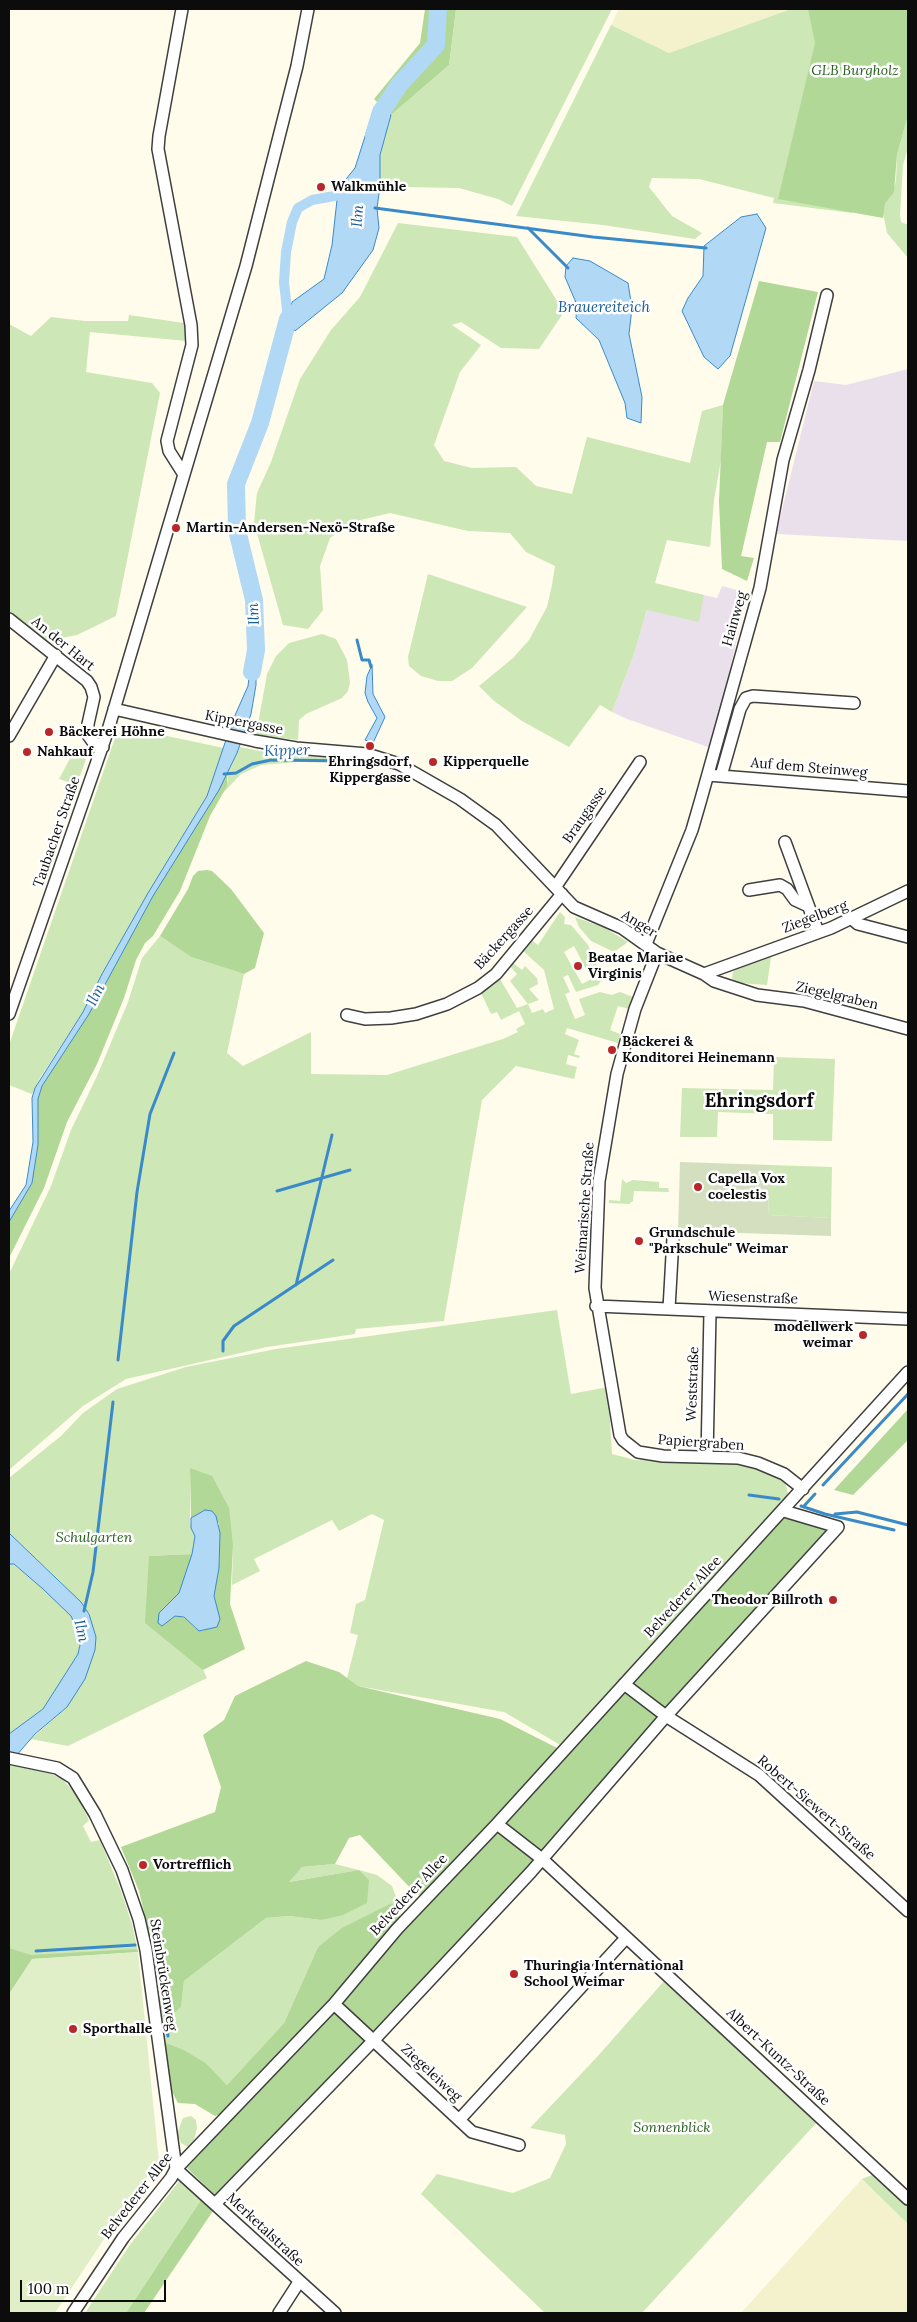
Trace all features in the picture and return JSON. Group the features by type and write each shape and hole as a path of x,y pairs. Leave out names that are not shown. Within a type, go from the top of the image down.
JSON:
{"street":[{"path":"182,9 158,149 191,325 192,345 167,441 169,451 183,472"},
{"name":"Taubacher Straße","path":"9,1014 103,747 162,542 246,266 296,66 308,9"},
{"name":"Hainweg","path":"646,944 692,830 708,775 760,588 783,460 828,295"},
{"name":"An der Hart","path":"9,619 91,686 93,703 88,724 88,735 93,742 103,747"},
{"path":"9,736 56,656"},
{"path":"721,776 740,709 746,698 753,696 854,703"},
{"name":"Kippergasse","path":"114,709 255,742 296,748 367,754 399,764 460,799 496,825 559,890"},
{"name":"Braugasse","path":"559,890 578,851 640,762"},
{"name":"Auf dem Steinweg","path":"708,775 908,791"},
{"path":"786,842 818,932"},
{"path":"749,890 780,885 795,900 808,906"},
{"name":"Anger","path":"559,890 574,907 622,928 657,953 704,974 714,981 758,995"},
{"name":"Bäckergasse","path":"347,1015 365,1019 391,1018 416,1014 447,1004 478,988 496,974 559,890"},
{"name":"Ziegelberg","path":"704,974 852,920 908,891"},
{"path":"852,920 865,926 908,937"},
{"name":"Weimarische Straße","path":"623,1440 617,1422 596,1306 595,1270 599,1181 617,1074 635,1009 657,953"},
{"name":"Ziegelgraben","path":"758,995 804,1002 908,1029"},
{"path":"669,1309 672,1238"},
{"name":"Wiesenstraße","path":"596,1306 908,1319"},
{"name":"Weststraße","path":"706,1457 710,1312"},
{"name":"Belvederer Allee","path":"73,2313 123,2238 171,2178 176,2169 334,2004 397,1929 497,1824 784,1511 908,1372"},
{"name":"Papiergraben","path":"623,1440 638,1452 663,1456 738,1458 758,1463 784,1474 803,1489"},
{"path":"215,2204 374,2040 542,1859 666,1716 838,1527 792,1515 784,1511"},
{"name":"Robert-Siewert-Straße","path":"624,1684 666,1716 759,1775 908,1911"},
{"name":"Steinbrückenweg","path":"9,1758 57,1768 73,1778 95,1814 132,1896 146,1950 176,2169"},
{"name":"Albert-Kuntz-Straße","path":"497,1824 542,1859 908,2199"},
{"path":"460,2120 626,1938"},
{"name":"Ziegeleiweg","path":"334,2004 472,2132 519,2145"},
{"name":"Merketalstraße","path":"176,2169 335,2313"},
{"path":"279,2313 299,2282"}],"shaded area":[{"path":"908,369 908,541 776,534 814,381 846,385"},
{"path":"655,584 717,598 722,586 748,593 711,748 612,712 634,654"}],"green space":[{"path":"425,9 456,9 449,65 391,115 374,99 420,43"},
{"path":"456,9 612,9 512,206 498,199 459,188 408,187 387,192 380,187 380,155 391,115 449,65"},
{"path":"619,9 791,9 669,53 611,25"},
{"path":"791,9 808,9 812,19 908,9 852,213 773,203 774,198 699,179 652,178 649,187 672,216 702,233 695,239 603,225 516,216 611,25 669,53"},
{"name":"GLB Burgholz","path":"808,9 908,9 908,115 897,155 894,192 885,204 883,218 778,199 815,43"},
{"path":"908,115 908,148 903,165 900,215 901,222 908,225 908,258 887,233 883,213 885,204 891,196 896,181 897,155"},
{"path":"398,223 517,237 564,312 539,349 501,348 461,322 452,325 481,345 460,372 434,445 444,461 472,468 516,467 536,486 572,494 587,437 690,463 702,411 723,405 721,460 714,500 710,547 667,540 655,583 704,595 699,622 647,610 634,654 612,712 600,705 569,747 522,721 494,701 479,686 513,658 529,640 547,607 552,585 555,566 526,552 510,533 468,531 390,513 352,522 330,538 320,566 323,610 308,629 283,625 254,523 257,493 271,462 300,379 331,330 360,297"},
{"path":"759,281 818,292 780,442 767,442 741,556 754,558 747,581 722,569 719,501 723,405"},
{"path":"129,315 184,323 187,341 90,332 86,372 152,383 160,393 116,616 77,635 61,638 53,644 39,638 9,612 9,324 31,336 51,317 85,321 128,321"},
{"path":"428,574 527,607 472,668 452,681 438,681 421,676 409,666 408,657"},
{"path":"322,634 336,639 347,660 350,682 348,691 342,698 306,714 299,720 298,740 256,735 267,674 276,656 289,643"},
{"path":"129,728 224,748 207,796 148,893 102,974 83,1012 40,1078 32,1094 9,1085 9,1045 116,735"},
{"path":"240,747 275,754 355,760 354,763 297,762 261,765 241,774 223,793 228,780 227,774"},
{"path":"74,751 86,759 74,793 70,789 71,783 59,779"},
{"path":"227,774 227,786 210,816 180,891 153,936 145,943 136,960 124,998 97,1064 67,1122 44,1188 9,1258 9,1222 32,1183 38,1145 38,1099 42,1086 89,1014 153,896"},
{"path":"198,871 212,871 231,889 264,933 255,968 244,974 191,957 160,936 188,889 193,876"},
{"path":"560,912 565,917 564,924 571,925 588,945 603,978 598,985 576,992 568,975 563,977 570,992 565,994 575,1019 585,1015 579,999 600,992 612,995 620,992 633,997 629,1009 618,1006 610,1030 620,1034 618,1043 567,1028 565,1034 579,1040 574,1054 580,1056 579,1058 568,1055 566,1064 577,1067 574,1079 516,1066 482,1100 444,1321 356,1329 355,1334 267,1347 126,1379 83,1406 9,1470 9,1274 51,1186 71,1130 97,1076 128,1002 142,958 160,936 191,957 244,974 227,1053 243,1066 311,1032 311,1074 387,1075 503,1039 518,1032 516,1029 525,1024 519,1011 501,1020 497,1012 491,1014 481,993 500,979 517,1008 528,1004 532,1013 543,1009 545,1013 554,1009 544,970 522,950 531,940 538,945","holes":["574,946 591,979 582,984 564,952"]},
{"path":"575,917 605,928 628,942 614,952 591,941 579,927"},
{"path":"771,957 767,985 740,983 732,979 735,970"},
{"path":"512,962 522,970 525,966 537,978 538,984 529,989 539,1000 528,1004 510,981 517,974 509,965"},
{"path":"774,1057 835,1059 832,1141 773,1140 773,1114 718,1112 717,1137 680,1137 682,1088 773,1090"},
{"path":"680,1162 770,1165 768,1215 831,1218 831,1236 678,1231"},
{"path":"770,1165 832,1167 831,1218 768,1215"},
{"path":"622,1179 626,1183 633,1180 659,1182 659,1188 668,1188 669,1192 634,1191 633,1201 629,1204 609,1203 609,1200 620,1201"},
{"name":"Schulgarten","path":"557,1310 571,1394 608,1387 612,1454 635,1460 738,1463 768,1471 785,1481 788,1494 782,1504 562,1746 504,1712 358,1686 347,1678 358,1635 350,1633 356,1604 365,1600 384,1520 372,1514 339,1531 332,1520 254,1559 260,1571 232,1585 233,1546 190,1469 190,1523 195,1536 192,1554 149,1556 207,1678 68,1746 31,1739 67,1707 74,1694 90,1614 60,1581 9,1533 9,1478 61,1436 83,1413 117,1389 186,1367 276,1349"},
{"path":"908,1409 908,1440 853,1495 834,1490"},
{"path":"190,1468 212,1476 229,1508 233,1546 230,1604 245,1649 203,1670 145,1623 149,1556 192,1554 179,1593 162,1609 158,1623 163,1626 175,1616 180,1616 202,1631 207,1628 213,1628 218,1612 214,1596 220,1556 219,1523 205,1510 191,1518"},
{"path":"784,1515 834,1529 535,1862 217,2197 187,2168"},
{"path":"9,1564 13,1564 44,1589 71,1616 78,1631 80,1645 78,1654 43,1709 9,1734"},
{"path":"306,1661 339,1672 358,1686 500,1719 559,1749 426,1895 417,1895 360,1835 349,1838 335,1864 302,1867 289,1882 359,1870 369,1880 367,1903 343,1915 321,1920 289,1916 266,1918 184,1981 181,2007 170,2017 162,2014 153,1950 139,1891 121,1847 215,1812 221,1787 203,1735 224,1720 235,1696"},
{"path":"9,1764 51,1774 62,1779 76,1794 89,1820 83,1826 91,1842 100,1840 121,1891 132,1924 138,1952 33,1959 9,1994"},
{"path":"335,1864 359,1870 288,1882 302,1867"},
{"path":"360,1870 377,1875 392,1886 401,1911 392,1903 318,1947 284,2023 227,2085 206,2063 184,2050 164,2042 162,2014 170,2017 181,2007 184,1981 266,1918 289,1916 321,1920"},
{"path":"392,1903 401,1911 397,1929 334,2004 223,2113 215,2116 195,2104 178,2103 171,2090 164,2042 184,2050 206,2063 227,2085 284,2023 318,1947 342,1928"},
{"path":"9,1948 31,1955 137,1949 138,1952 32,1959 9,1994"},
{"path":"138,1952 159,2162 136,2191 55,2313 9,2313 9,1994 32,1959"},
{"name":"Sonnenblick","path":"664,1981 819,2120 642,2313 545,2313 421,2194 437,2174 513,2193 550,2178 566,2144 565,2135 530,2128 597,2057"},
{"path":"191,2116 196,2120 197,2128 194,2140 188,2147 181,2143 177,2134 183,2118"},
{"path":"872,2175 879,2178 908,2204 908,2224 862,2179"},
{"path":"862,2179 908,2224 908,2313 741,2313"},
{"path":"180,2180 201,2200 126,2313 85,2313 129,2246"},
{"path":"201,2200 213,2211 144,2313 126,2313"}],"water":[{"path":"374,108 391,115 380,155 380,187 377,208 379,228 373,250 342,293 295,331 288,319 292,302 324,279 332,245 337,200 342,184 355,168"},
{"path":"757,214 766,228 730,356 718,369 704,357 682,311 688,298 703,276 704,246 741,217"},
{"name":"Brauereiteich","path":"573,258 590,261 628,283 632,308 629,334 642,397 641,423 627,418 625,403 599,340 576,318 577,305 565,277 566,266"},
{"path":"256,650 256,685 251,714 237,753 219,790 153,896 89,1014 42,1086 38,1099 38,1145 32,1183 9,1222 9,1211 26,1185 33,1142 32,1098 35,1088 83,1012 102,974 148,893 207,796 232,722 248,686 251,660"},
{"path":"372,665 373,694 385,717 373,743 365,740 377,718 365,693 367,676"},
{"path":"205,1510 212,1511 216,1516 220,1533 219,1568 214,1596 220,1619 217,1627 199,1631 184,1617 175,1616 162,1626 158,1623 159,1613 179,1593 192,1554 195,1536 191,1528 191,1518"},
{"path":"9,1533 81,1602 89,1614 96,1637 95,1650 85,1679 67,1707 35,1734 9,1764 9,1734 43,1709 78,1654 80,1645 78,1631 71,1616 14,1564 9,1564"}],"waterway":[{"name":"Ilm","path":"374,135 381,112 399,85 436,45 438,9"},
{"path":"288,319 284,282 286,252 292,222 298,208 312,200 351,193"},
{"path":"375,208 593,237 706,248"},
{"path":"528,228 568,268"},
{"name":"Ilm","path":"252,672 256,650 254,600 237,530 236,484 260,423 288,319 307,304"},
{"name":"Kipper","path":"357,640 362,660 369,660 371,667"},
{"name":"Kipper","path":"224,774 236,773 252,764 271,760 355,761"},
{"path":"118,1360 137,1192 150,1114 174,1053"},
{"path":"296,1285 332,1135"},
{"path":"277,1191 350,1170"},
{"path":"223,1351 223,1341 234,1326 333,1260"},
{"path":"823,1485 908,1394"},
{"path":"84,1611 93,1572 113,1402"},
{"path":"804,1506 815,1494"},
{"path":"749,1495 779,1499"},
{"path":"801,1506 825,1514 894,1530"},
{"path":"835,1514 857,1512 908,1525"},
{"path":"155,1942 168,2036"},
{"path":"36,1951 135,1945"}],"place":[{"name":"Walkmühle","path":"321,187"},
{"name":"Martin-Andersen-Nexö-Straße","path":"176,528"},
{"name":"Bäckerei Höhne","path":"49,732"},
{"name":"Ehringsdorf, Kippergasse","path":"370,746"},
{"name":"Nahkauf","path":"27,752"},
{"name":"Kipperquelle","path":"433,762"},
{"name":"Beatae Mariae Virginis","path":"578,966"},
{"name":"Bäckerei & Konditorei Heinemann","path":"612,1050"},
{"name":"Capella Vox coelestis","path":"698,1187"},
{"name":"Grundschule \"Parkschule\" Weimar","path":"639,1241"},
{"name":"modellwerk weimar","path":"863,1335"},
{"name":"Theodor Billroth","path":"833,1600"},
{"name":"Vortrefflich","path":"143,1865"},
{"name":"Thuringia International School Weimar","path":"514,1974"},
{"name":"Sporthalle","path":"73,2029"}],"district":[{"name":"Ehringsdorf","path":"759,1102"}]}
